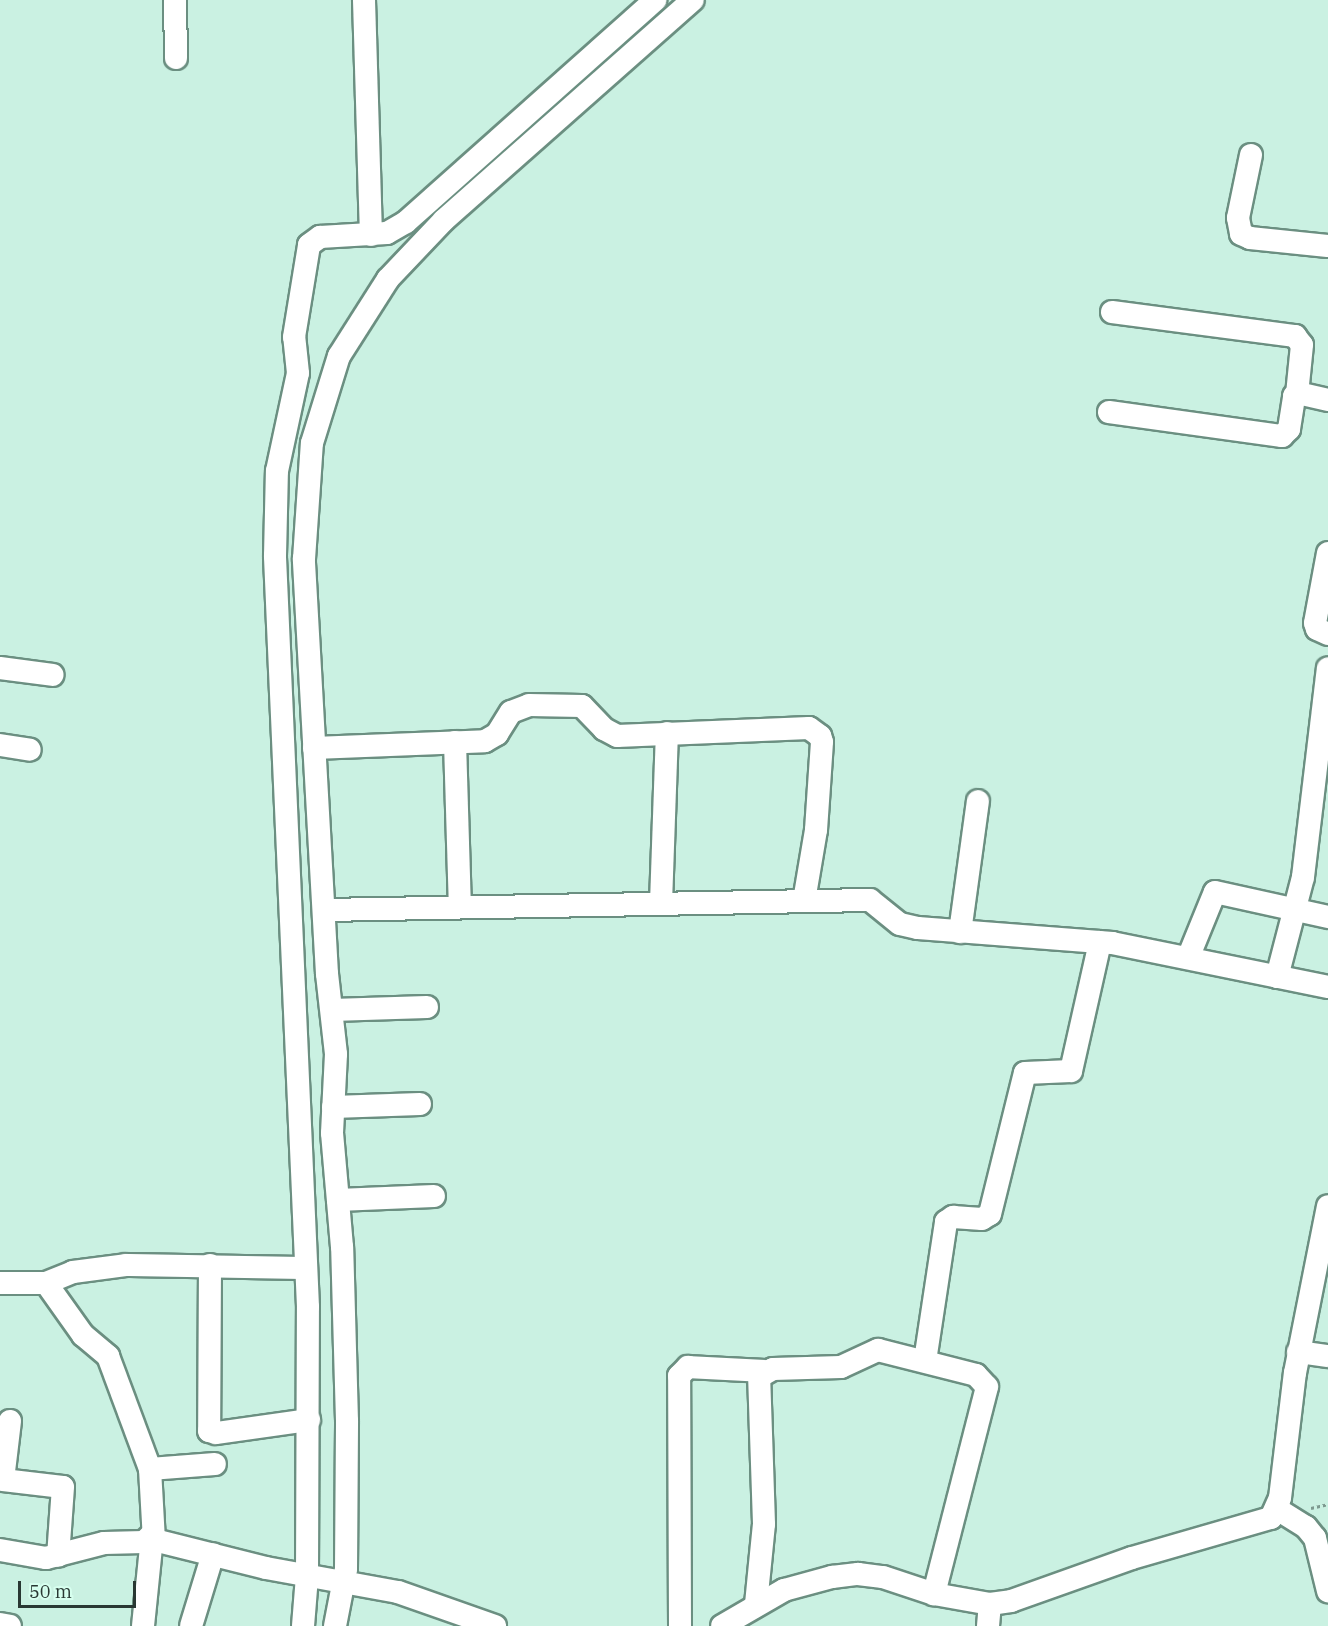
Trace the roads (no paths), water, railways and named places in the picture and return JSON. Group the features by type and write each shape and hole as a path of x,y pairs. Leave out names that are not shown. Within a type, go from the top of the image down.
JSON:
{"street":[{"path":"175,0 176,58"},
{"path":"364,0 370,235"},
{"path":"335,1626 325,1579 309,1420 306,1268 281,738 275,556 277,471 298,373 294,337 309,245 320,237 387,233 406,222 655,0"},
{"path":"303,1626 325,1579 347,1421 333,1107 336,1054 314,748 306,509 312,443 339,356 366,310 409,255 693,0"},
{"path":"1251,155 1238,218 1241,234 1250,238 1328,246"},
{"path":"1109,412 1282,436 1289,429 1292,400 1297,394 1302,345 1295,336 1112,312"},
{"path":"1297,394 1328,400"},
{"path":"1328,553 1315,624 1317,629 1328,634"},
{"path":"0,668 53,675"},
{"path":"1276,977 1306,859 1328,668"},
{"path":"314,748 455,742 492,738 511,712 529,705 582,706 604,729 617,736 809,728 820,736 818,810 804,901"},
{"path":"661,903 667,733"},
{"path":"455,742 460,907"},
{"path":"0,745 30,750"},
{"path":"960,932 978,801"},
{"path":"1188,958 1215,892 1328,917"},
{"path":"324,910 870,900 900,924 960,932 1100,942 1328,987"},
{"path":"925,1360 946,1222 953,1217 982,1219 990,1214 1025,1073 1071,1071 1100,942"},
{"path":"332,1010 427,1007"},
{"path":"333,1107 420,1104"},
{"path":"338,1200 434,1196"},
{"path":"722,1626 806,1582 858,1574 883,1577 934,1594 990,1604 1038,1595 1132,1558 1271,1518 1277,1509 1298,1352 1322,1266 1328,1206"},
{"path":"0,1283 46,1283 86,1269 210,1265 306,1268"},
{"path":"210,1265 209,1431 216,1433 309,1420"},
{"path":"46,1283 82,1335 108,1356 150,1469 152,1537 143,1626"},
{"path":"680,1626 679,1376 688,1367 764,1371 841,1367 878,1350 925,1360 976,1375 987,1387 934,1594"},
{"path":"1298,1352 1328,1356"},
{"path":"748,1614 764,1524 759,1385 764,1371"},
{"path":"10,1421 3,1480 63,1487 58,1556"},
{"path":"150,1469 215,1464"},
{"path":"1277,1509 1306,1527 1315,1538 1328,1591"},
{"path":"0,1550 38,1559 104,1543 144,1542 152,1537 213,1554 325,1579 398,1592 495,1626"},
{"path":"191,1626 213,1554"},
{"path":"988,1626 990,1604"},
{"path":"0,1624 10,1626"}]}
